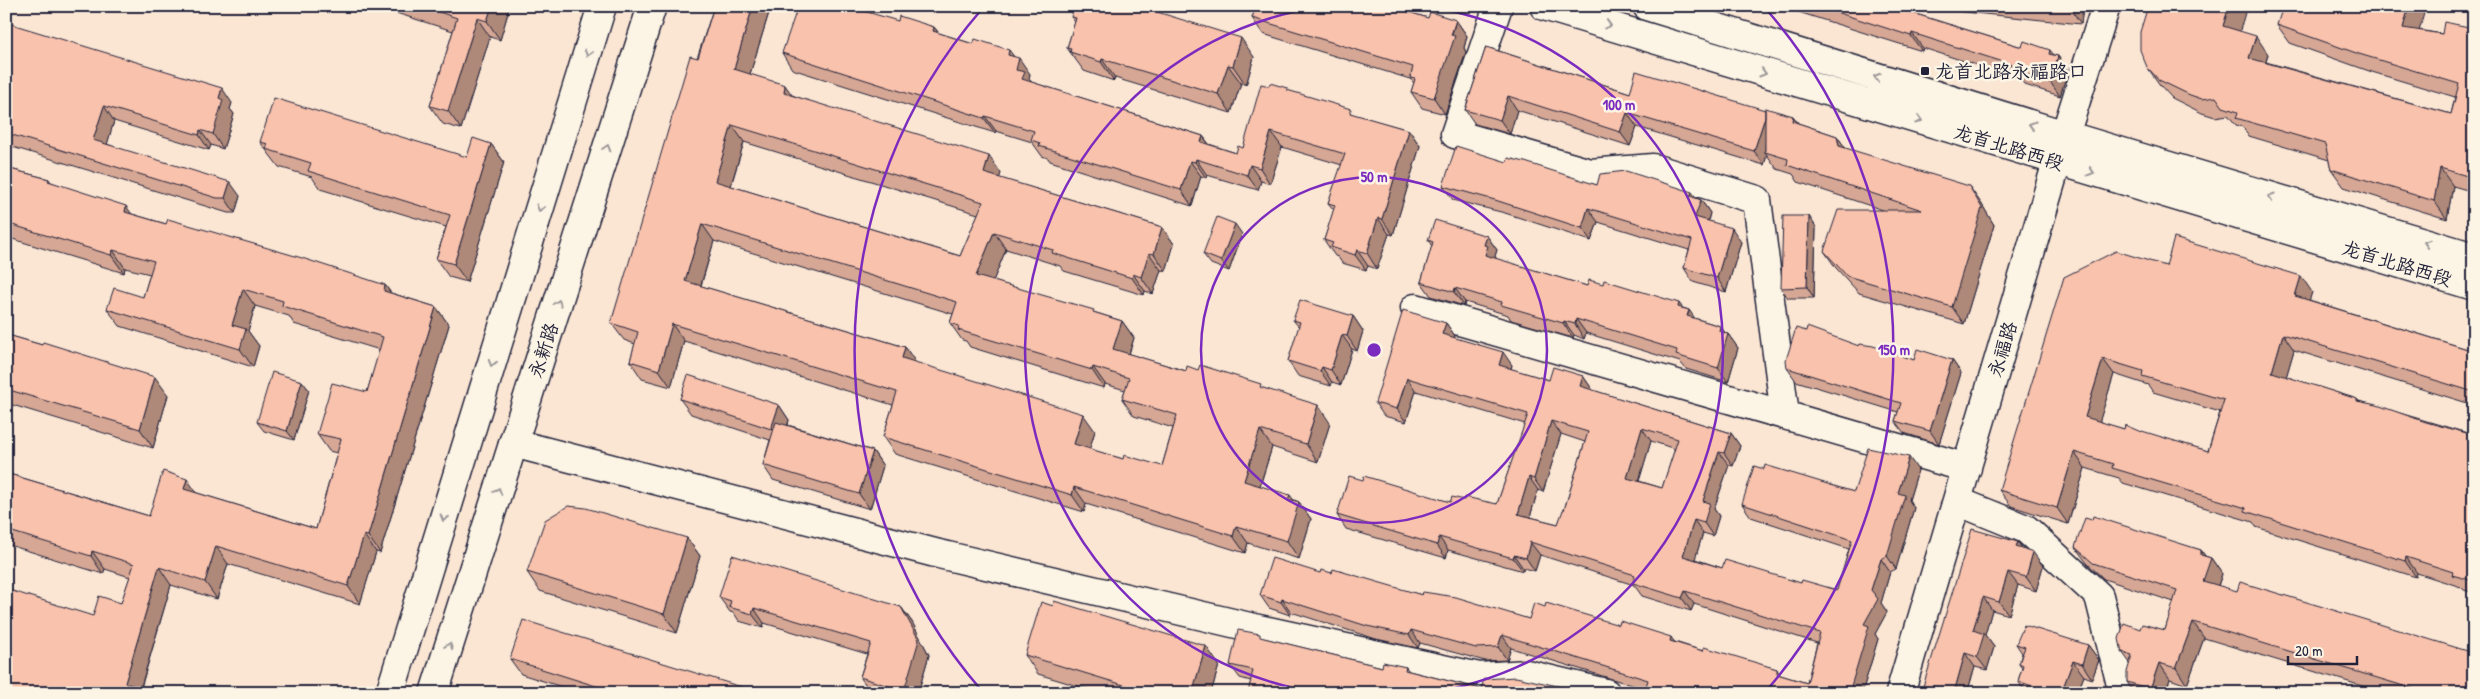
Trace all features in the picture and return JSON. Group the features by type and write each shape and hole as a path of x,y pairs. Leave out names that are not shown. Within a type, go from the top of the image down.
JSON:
{"street":[{"path":"390,693 602,6"},
{"name":"永新路","path":"434,693 652,6"},
{"path":"1498,6 1455,134 1590,172 1653,168 1756,200 1784,415"},
{"name":"龙首北路西段","path":"1544,6 2474,286"},
{"name":"龙首北路西段","path":"1648,6 2065,135 2474,257"},
{"name":"永福路","path":"1900,693 2065,135 2106,6"},
{"path":"1415,308 1967,468"},
{"path":"513,443 939,554 1254,628 1479,677 1527,674 1606,693"},
{"path":"1957,501 2026,529 2099,596 2123,693"}],"building":[{"path":"421,6 492,6 487,21 477,18 448,111 430,106 457,18"},
{"path":"714,6 753,6 734,69 785,85 784,93 989,156 984,173 1162,227 1154,254 1149,253 1141,277 1133,274 1132,278 1052,253 1053,250 994,232 976,276 1094,310 1093,312 1122,321 1113,349 1186,371 1187,366 1198,370 1200,365 1261,384 1260,387 1318,405 1306,444 1260,430 1244,481 1290,495 1288,499 1299,502 1287,541 1236,526 1233,536 1074,487 1072,495 883,437 897,392 672,324 659,370 630,361 638,332 611,323 690,56 698,58","holes":["732,125 983,202 960,256 715,181","702,224 957,302 950,323 959,326 958,330 1092,370 1093,367 1129,378 1122,399 1177,415 1162,466 1124,455 1123,459 1074,444 1083,414 902,358 905,347 685,281"]},
{"path":"798,6 858,6 857,9 898,21 899,16 934,27 933,31 973,44 975,39 1009,50 1008,55 1019,58 1016,70 1025,72 1022,79 1203,136 1201,142 1236,153 1238,146 1243,148 1261,84 1269,86 1270,83 1287,88 1287,90 1351,109 1350,113 1409,130 1382,219 1378,218 1367,253 1357,250 1355,255 1331,247 1333,243 1324,240 1335,205 1328,203 1345,154 1271,132 1260,168 1250,165 1247,175 1196,159 1195,162 1190,161 1181,190 1039,146 1040,143 1031,140 1034,131 985,116 984,118 782,53"},
{"path":"1074,6 1138,6 1241,38 1233,66 1228,65 1218,94 1102,59 1101,62 1070,52 1071,49 1067,48 1076,18 1071,17"},
{"path":"1256,6 1389,6 1428,18 1430,12 1456,20 1451,35 1455,36 1434,98 1411,92 1415,79 1410,78 1413,67 1252,18"},
{"path":"1817,6 1890,6 2022,47 2024,41 2050,50 2049,54 2058,56 2050,82 2015,71 2016,66 1912,33 1911,36"},
{"path":"2044,6 2071,6 2071,9"},
{"path":"2148,6 2229,6 2223,26 2256,36 2249,58 2451,114 2459,84 2359,54 2277,25 2283,6 2409,6 2403,28 2442,34 2444,22 2474,28 2474,178 2440,168 2434,201 2331,169 2325,144 2236,118 2238,112 2223,107 2216,97 2202,99 2159,80 2147,67 2140,50 2140,32"},
{"path":"8,23 222,88 219,98 223,100 213,134 200,130 199,135 104,106 93,140 230,182 225,198 217,198 6,133 6,28"},
{"path":"1486,47 1630,93 1636,71 1765,110 1765,117 1754,151 1627,113 1620,132 1508,96 1500,120 1465,110"},
{"path":"274,98 467,157 473,138 491,144 454,264 436,259 450,215 308,171 311,163 266,149 268,144 260,142"},
{"path":"1765,108 1793,116 1792,121 1837,136 1839,146 1969,186 1982,208 1952,307 1847,276 1824,251 1838,210 1922,210 1787,165 1788,159 1765,152"},
{"path":"1456,146 1507,162 1508,158 1525,162 1597,185 1600,174 1626,171 1692,192 1690,196 1701,200 1695,217 1732,228 1717,278 1684,268 1692,240 1588,208 1582,228 1495,200 1443,186"},
{"path":"6,168 49,179 48,181 126,206 125,212 166,224 168,219 302,258 385,285 384,291 436,307 368,536 364,535 348,586 216,546 205,582 159,567 125,683 156,693 6,693 6,589 93,616 99,596 121,603 134,564 92,551 91,556 6,530 6,473 149,516 163,471 187,479 184,489 316,529 341,439 317,434 332,383 367,392 383,337 282,306 283,301 243,289 232,325 246,329 240,349 107,309 114,288 143,297 154,261 113,250 111,255 6,223"},
{"path":"1783,216 1809,216 1807,287 1781,288"},
{"path":"1217,217 1235,224 1221,261 1203,254"},
{"path":"1435,220 1487,236 1484,245 1488,246 1485,255 1587,286 1589,280 1603,284 1604,280 1679,303 1678,307 1689,310 1687,316 1720,326 1719,331 1728,334 1718,368 1676,355 1677,350 1576,319 1575,324 1564,321 1563,323 1501,305 1502,302 1455,288 1454,292 1421,282 1433,242 1428,240"},
{"path":"2174,238 2301,276 2295,296 2474,351 2474,392 2283,334 2272,372 2357,399 2357,401 2377,405 2426,422 2474,435 2474,581 2452,575 2453,572 2406,557 2405,561 2245,511 2246,508 2112,468 2113,464 2074,452 2057,508 1999,490 2064,277 2116,251 2166,266","holes":["2103,359 2143,371 2142,376 2224,400 2208,451 2141,432 2125,425 2124,429 2085,417"]},
{"path":"1300,300 1353,316 1347,336 1342,335 1331,370 1322,367 1320,371 1288,361 1300,322 1293,320"},
{"path":"1403,310 1446,323 1442,334 1503,352 1499,365 1549,380 1553,367 1583,376 1580,386 1731,433 1724,453 1719,452 1703,501 1710,503 1704,523 1694,520 1683,556 1722,568 1725,560 1801,583 1802,580 1837,590 1852,540 1742,504 1754,466 1764,469 1765,465 1854,492 1868,448 1909,457 1898,493 1905,495 1887,556 1881,559 1871,590 1878,599 1864,624 1869,626 1849,693 1644,693 1648,680 1502,635 1498,647 1476,648 1411,630 1409,635 1367,626 1282,599 1281,602 1260,595 1272,558 1320,573 1321,570 1332,573 1333,569 1422,595 1423,592 1456,597 1529,619 1534,603 1545,607 1546,603 1619,625 1620,621 1671,637 1670,641 1703,651 1704,647 1777,669 1777,674 1807,683 1820,633 1685,591 1682,598 1633,583 1635,575 1530,542 1526,558 1514,555 1513,558 1439,537 1437,545 1337,515 1349,476 1363,480 1364,476 1450,502 1452,497 1464,500 1465,497 1497,504 1528,414 1407,378 1397,409 1375,403","holes":["1551,421 1588,432 1558,524 1518,514 1529,477 1534,479","1642,428 1678,439 1662,488 1627,478"]},
{"path":"1807,327 1859,346 1860,344 1873,346 1914,360 1917,349 1952,360 1930,431 1895,421 1901,403 1787,368 1786,360 1796,328 1806,331"},
{"path":"6,331 9,332 8,335 42,345 43,342 155,377 140,429 6,389"},
{"path":"272,372 302,381 287,431 257,422"},
{"path":"688,375 779,405 771,429 680,399"},
{"path":"776,422 873,451 859,494 763,465"},
{"path":"568,506 586,508 687,538 664,614 527,572 545,520"},
{"path":"2093,516 2201,550 2201,555 2211,558 2203,581 2237,591 2240,582 2474,653 2474,693 2427,693 2193,622 2176,668 2159,663 2150,689 2127,682 2127,672 2132,655 2122,652 2119,639 2124,623 2140,629 2142,624 2165,630 2177,590 2093,563 2075,547 2085,518 2092,520"},
{"path":"1972,529 2018,542 2016,546 2033,552 2026,577 2008,572 1999,602 1983,597 1973,630 1984,634 1977,657 1965,653 1955,689 1966,693 1921,693"},
{"path":"732,555 901,607 919,640 904,691 860,677 871,643 754,608 752,614 729,607 731,601 719,597"},
{"path":"1054,601 1206,646 1192,693 1150,693 1025,655 1041,602 1053,606"},
{"path":"523,620 761,693 618,693 510,659"},
{"path":"2024,625 2088,645 2082,664 2073,661 2061,693 2051,693 2018,681 2023,665 2019,663 2025,647 2016,644"},
{"path":"1238,630 1260,634 1260,637 1382,667 1383,662 1406,667 1405,670 1481,689 1484,679 1516,677 1590,693 1248,693 1253,670 1230,665"},
{"path":"2197,685 2222,693 2195,693"}],"place":[{"name":"龙首北路永福路口","path":"1925,71"}]}
